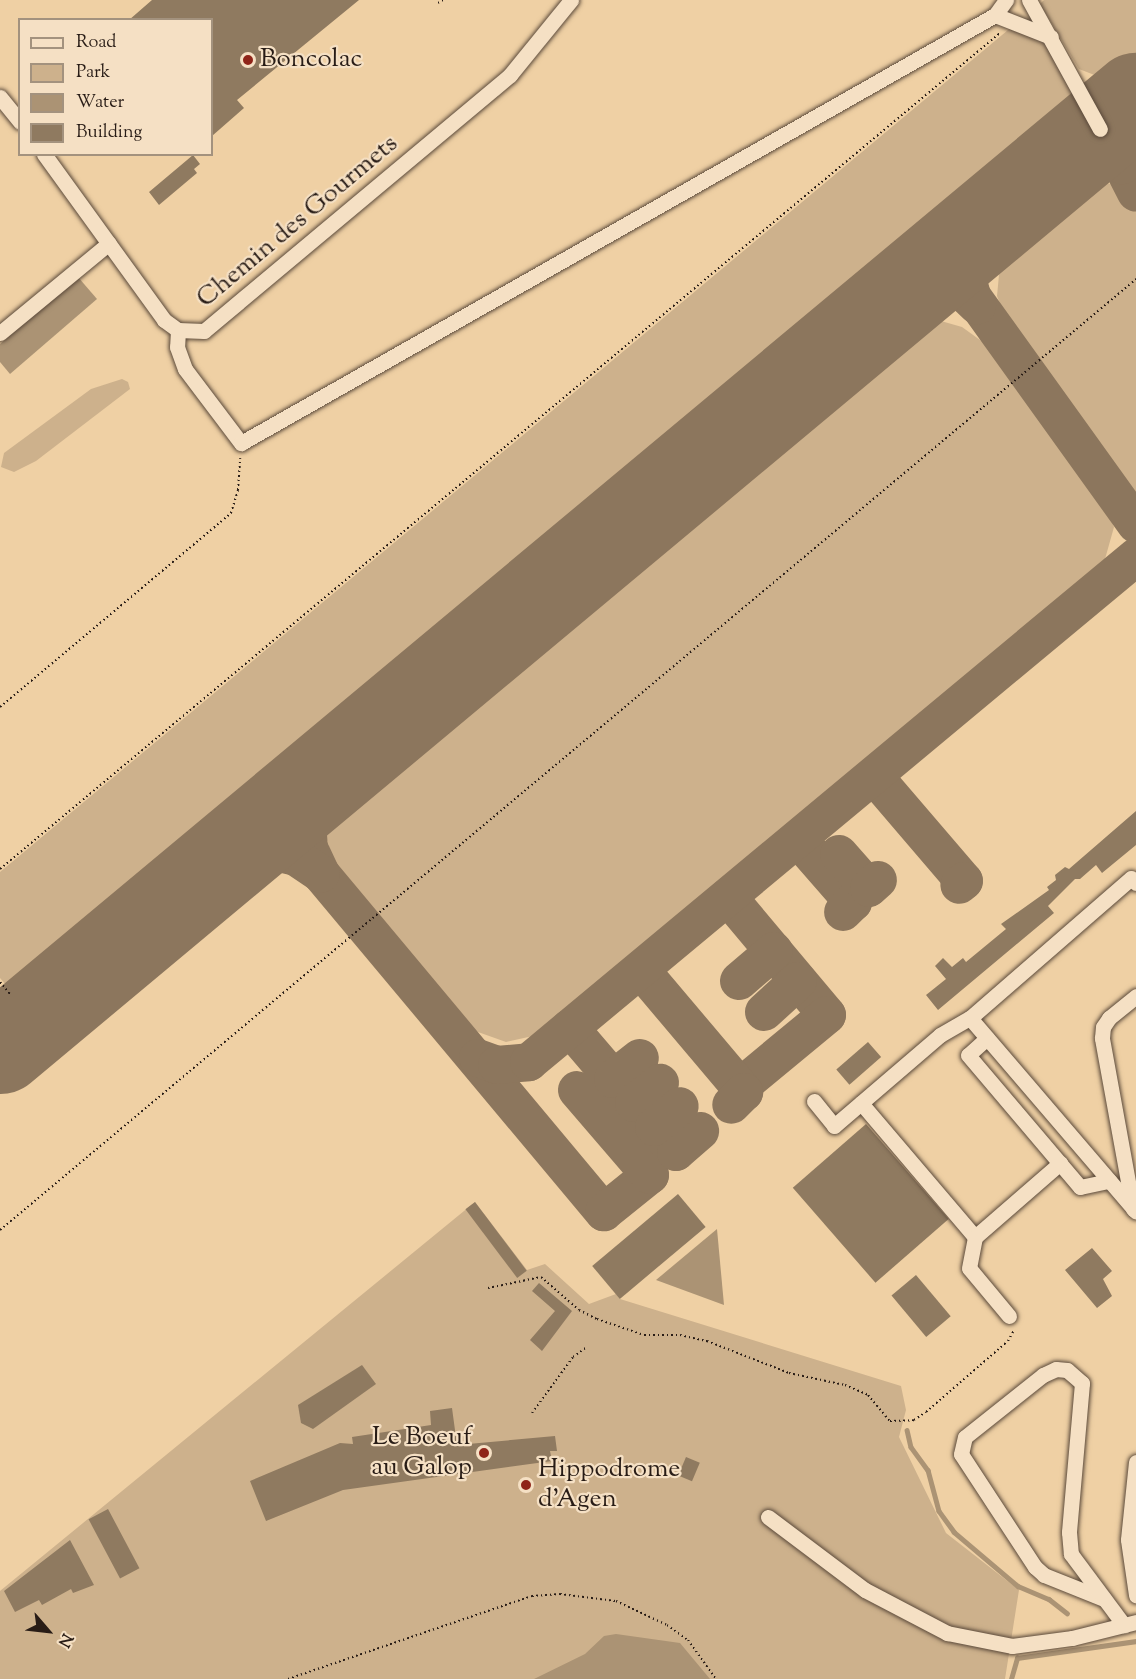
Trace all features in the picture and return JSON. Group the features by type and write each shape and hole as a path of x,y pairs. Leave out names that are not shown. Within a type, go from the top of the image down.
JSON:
{"street":[{"name":"Chemin des Gourmets","path":"45,156 164,320 178,330 204,331 220,321 510,75 571,0"},
{"path":"178,330 177,347 185,369 241,443 995,15 1006,0"},
{"path":"1029,0 1100,129"},
{"path":"995,15 1051,37"},
{"path":"0,97 18,120"},
{"path":"0,333 109,243"},
{"path":"814,1101 834,1126 940,1035 970,1018 1131,878 1136,883"},
{"path":"1135,1210 1102,1038 1103,1027 1109,1018 1136,996"},
{"path":"970,1018 1135,1210"},
{"path":"987,1038 968,1055 1060,1163 1080,1186 1109,1181"},
{"path":"999,1091 1018,1075"},
{"path":"861,1103 975,1237"},
{"path":"1009,1316 969,1268 975,1237 1060,1163"},
{"path":"1104,1599 1044,1575 1035,1568 961,1454 965,1437 1043,1375 1056,1369 1067,1370 1082,1383 1070,1543 1076,1564 1104,1599 1130,1624"},
{"path":"1136,1462 1128,1540 1136,1594"},
{"path":"768,1517 865,1590 947,1633 1012,1646 1130,1624"}],"path":[{"path":"438,3 443,0"},
{"path":"0,869 1014,21"},
{"path":"0,1230 1136,279"},
{"path":"0,707 231,513 238,490 241,443"},
{"path":"0,982 10,995"},
{"path":"488,1288 541,1277 579,1310 597,1319 644,1335 680,1335 707,1341 789,1373 845,1385 868,1395 890,1421 914,1420 926,1412 1008,1341 1015,1328 1009,1316"},
{"path":"532,1413 573,1357 587,1347"},
{"path":"288,1679 532,1596 560,1594 616,1602 667,1625 688,1640 716,1679"}],"green space":[{"path":"1044,0 1136,0 1136,59 1110,81 1079,69 1040,4"},
{"path":"1014,25 1039,38 1054,52 1079,106 14,994 0,978 0,872"},
{"path":"1096,179 1122,188 1136,210 1136,496 1005,316 997,296 1000,264 1013,242 1081,185"},
{"path":"941,321 962,327 987,345 1106,508 1114,527 1105,559 542,1034 506,1042 478,1032 465,1023 336,869 326,837 333,811 911,327"},
{"path":"122,379 128,382 130,389 36,461 14,472 1,467 4,453 91,389"},
{"name":"Hippodrome d'Agen","path":"475,1202 527,1270 545,1264 589,1304 616,1294 620,1299 901,1386 906,1410 899,1437 946,1533 1019,1590 1005,1679 0,1679 0,1591"}],"water":[{"path":"78,277 97,299 10,374 0,362 0,344"},
{"path":"717,1229 724,1305 656,1280"},
{"path":"616,1634 680,1643 710,1679 534,1679 585,1654 604,1636"}],"building":[{"name":"Boncolac","path":"152,0 359,0 237,100 244,108 213,135 213,18 131,18"},
{"path":"192,156 200,164 194,169 197,173 159,205 149,192"},
{"path":"1136,811 1136,845 1102,873 1096,865 1080,879 1075,879 1048,906 1054,913 938,1010 926,995 946,979 935,966 943,958 952,967 963,958 966,962 1006,929 1001,924 1049,890 1047,887 1056,880 1055,875 1065,867 1069,869"},
{"path":"868,1042 881,1057 849,1085 836,1070"},
{"path":"866,1124 949,1219 875,1283 793,1188"},
{"path":"678,1194 706,1227 620,1299 592,1266"},
{"path":"475,1202 527,1271 517,1278 465,1209"},
{"path":"1092,1248 1112,1271 1103,1279 1112,1296 1097,1308 1065,1270"},
{"path":"916,1275 951,1316 926,1337 891,1296"},
{"path":"539,1283 572,1311 542,1351 530,1340 555,1311 532,1291"},
{"path":"362,1365 376,1384 313,1429 301,1423 298,1405"},
{"path":"452,1408 457,1445 555,1436 557,1451 550,1451 552,1461 343,1490 266,1521 250,1481 340,1443 353,1444 352,1437 431,1425 430,1411"},
{"path":"686,1457 700,1463 692,1481 678,1475"},
{"path":"108,1509 139,1568 120,1578 89,1519"},
{"path":"70,1540 94,1585 73,1593 71,1589 42,1605 39,1600 15,1612 4,1591"}],"waterway":[{"path":"907,1430 911,1447 928,1470 939,1511 954,1532 1018,1586 1049,1599 1067,1613"},
{"path":"1011,1679 1017,1658 1136,1641"}],"taxiway":[{"path":"1136,104 1122,126 1118,146 1122,165 1136,193"},
{"path":"1037,183 1091,153 1107,154 1122,165"},
{"path":"1006,209 982,238 970,262 968,281 972,296 1136,524"},
{"path":"881,311 939,284 957,286 977,305"},
{"path":"478,1058 497,1065 529,1062 1136,557"},
{"path":"328,772 316,793 307,821 309,848 321,874 604,1212 650,1175 577,1090"},
{"path":"874,776 964,881 959,885"},
{"path":"798,839 853,902 843,912"},
{"path":"214,868 245,854 270,851 296,857 321,874"},
{"path":"839,854 869,888 878,880"},
{"path":"728,897 827,1015 740,1087"},
{"path":"739,981 774,951"},
{"path":"641,970 744,1092 731,1105"},
{"path":"764,1012 798,981"},
{"path":"570,1028 676,1152 700,1131"},
{"path":"613,1079 640,1058"},
{"path":"634,1103 660,1083"},
{"path":"654,1127 680,1106"}],"runway":[{"path":"0,1047 1136,99"}],"place":[{"name":"Boncolac","path":"248,60"},
{"name":"Le Boeuf au Galop","path":"484,1453"},
{"name":"Hippodrome d'Agen","path":"526,1485"}]}
